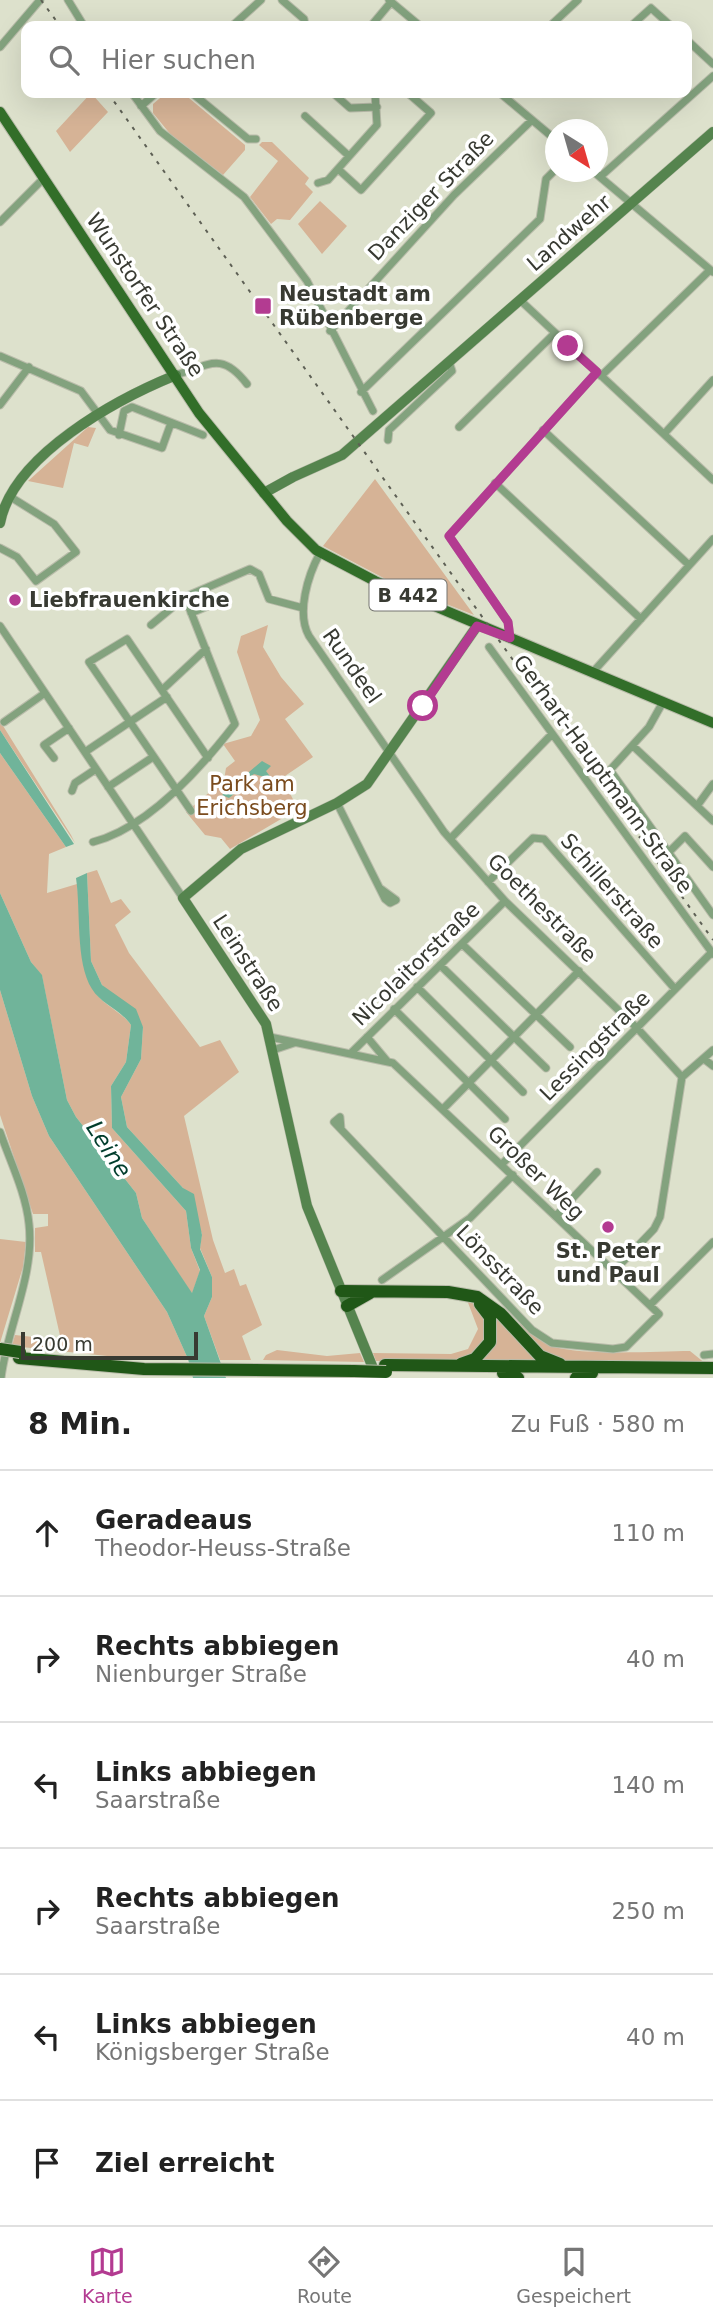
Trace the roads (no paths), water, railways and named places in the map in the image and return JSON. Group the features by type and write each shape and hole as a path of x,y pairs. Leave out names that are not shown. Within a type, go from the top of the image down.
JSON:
{"highway":[{"path":"341,1291 458,1293 489,1304 540,1356 575,1373 692,1371 713,1374"},
{"path":"347,1306 370,1293"},
{"path":"454,1366 484,1352 492,1334 490,1317 484,1307 458,1293"},
{"path":"0,1349 19,1355"},
{"path":"0,1355 91,1363 353,1368 383,1372 592,1373"},
{"path":"383,1372 454,1366 575,1373 692,1371 713,1368"},
{"path":"503,1373 518,1378"}],"main road":[{"name":"Wunstorfer Straße","path":"0,112 199,413 264,493"},
{"name":"B 442","path":"264,493 320,553 359,574 477,626 713,723"}],"street":[{"path":"22,21 40,0"},
{"path":"68,0 81,21"},
{"path":"238,21 261,0"},
{"path":"282,0 304,21"},
{"path":"555,21 578,0"},
{"path":"375,21 390,1 414,21"},
{"path":"637,21 651,8 665,21"},
{"path":"0,47 21,22"},
{"path":"692,45 713,64"},
{"path":"692,94 713,76"},
{"path":"135,98 160,131 244,197 307,281 330,331 348,360 361,392 373,411"},
{"path":"141,106 150,98"},
{"path":"198,98 248,139 256,139"},
{"path":"339,98 350,108 377,107"},
{"path":"318,183 328,180 377,125 376,98"},
{"path":"338,169 361,190 431,113 414,98"},
{"path":"506,98 545,131"},
{"path":"608,165 687,98"},
{"path":"305,116 349,156"},
{"name":"Danziger Straße","path":"330,331 454,195 532,120"},
{"name":"Landwehr","path":"264,493 342,456 713,132"},
{"path":"0,222 44,178"},
{"path":"361,392 540,219 546,182"},
{"path":"510,638 508,622 449,536 544,430 599,374 711,271 607,182"},
{"path":"521,301 713,480"},
{"path":"459,427 555,333"},
{"path":"0,356 81,391 110,430 119,435 162,448 171,423"},
{"name":"Landwehr","path":"388,440 389,430 452,371 449,362"},
{"path":"0,523 9,496 29,472 98,411 176,375 223,363 234,368 247,384"},
{"path":"0,405 29,367"},
{"path":"664,435 713,380"},
{"path":"119,435 127,408 132,407 203,435"},
{"path":"544,430 689,565"},
{"path":"495,484 640,619"},
{"path":"0,548 17,557 36,581 76,552 54,524 9,496"},
{"path":"592,673 713,539"},
{"path":"151,625 184,597 250,569 259,574 269,600 303,608 320,553"},
{"path":"93,842 109,838 176,790 208,758 236,721 184,597"},
{"path":"191,613 222,600"},
{"name":"Rundeel","path":"303,608 303,623 309,636 391,753"},
{"name":"Leinstraße","path":"0,626 257,1006 270,1037 307,1206 347,1306 383,1372"},
{"path":"183,898 241,849 337,803 367,785 477,626"},
{"path":"191,811 89,662 127,639 208,758"},
{"name":"Gerhart-Hauptmann-Straße","path":"489,648 712,953"},
{"path":"85,752 130,722 164,694 206,649"},
{"path":"4,722 45,693"},
{"path":"663,702 633,746 610,770 713,915"},
{"path":"54,758 44,745 69,728"},
{"path":"451,838 552,734"},
{"path":"633,746 713,821"},
{"name":"Goethestraße","path":"391,753 451,838 505,901 637,1028 682,1077"},
{"path":"108,787 153,757"},
{"path":"72,791 75,783 96,769"},
{"path":"697,806 713,784"},
{"path":"337,803 381,889"},
{"path":"670,851 685,836 713,867"},
{"name":"Schillerstraße","path":"488,882 533,838 544,839 676,989"},
{"name":"Nicolaitorstraße","path":"351,1054 505,901"},
{"path":"462,944 570,1047"},
{"name":"Lessingstraße","path":"502,1164 712,953"},
{"path":"440,965 546,1068"},
{"path":"443,1110 579,971"},
{"path":"417,987 523,1092"},
{"path":"394,1009 505,1119"},
{"name":"Großer Weg","path":"270,1037 387,1061 398,1067 659,1314"},
{"name":"Großer Weg","path":"367,1037 387,1061"},
{"path":"273,1050 295,1042"},
{"path":"614,1271 657,1224 682,1077 713,1050"},
{"path":"704,1059 713,1066"},
{"name":"Lönsstraße","path":"341,1129 532,1330 552,1343 626,1348 659,1314"},
{"path":"0,1132 25,1208 30,1241 27,1266 4,1351 1,1378"},
{"path":"556,1216 597,1172"},
{"path":"382,1280 445,1238 483,1206 513,1175"},
{"path":"650,1305 713,1242"}],"railway":[{"path":"41,0 56,21"},
{"path":"112,98 713,940"}],"place":[{"name":"Neustadt am Rübenberge","path":"263,306"},
{"name":"Liebfrauenkirche","path":"15,600"},
{"name":"St. Peter und Paul","path":"608,1227"}],"park label":[{"name":"Park am Erichsberg","path":"252,796"}],"water label":[{"name":"Leine","path":"109,1149"}]}
